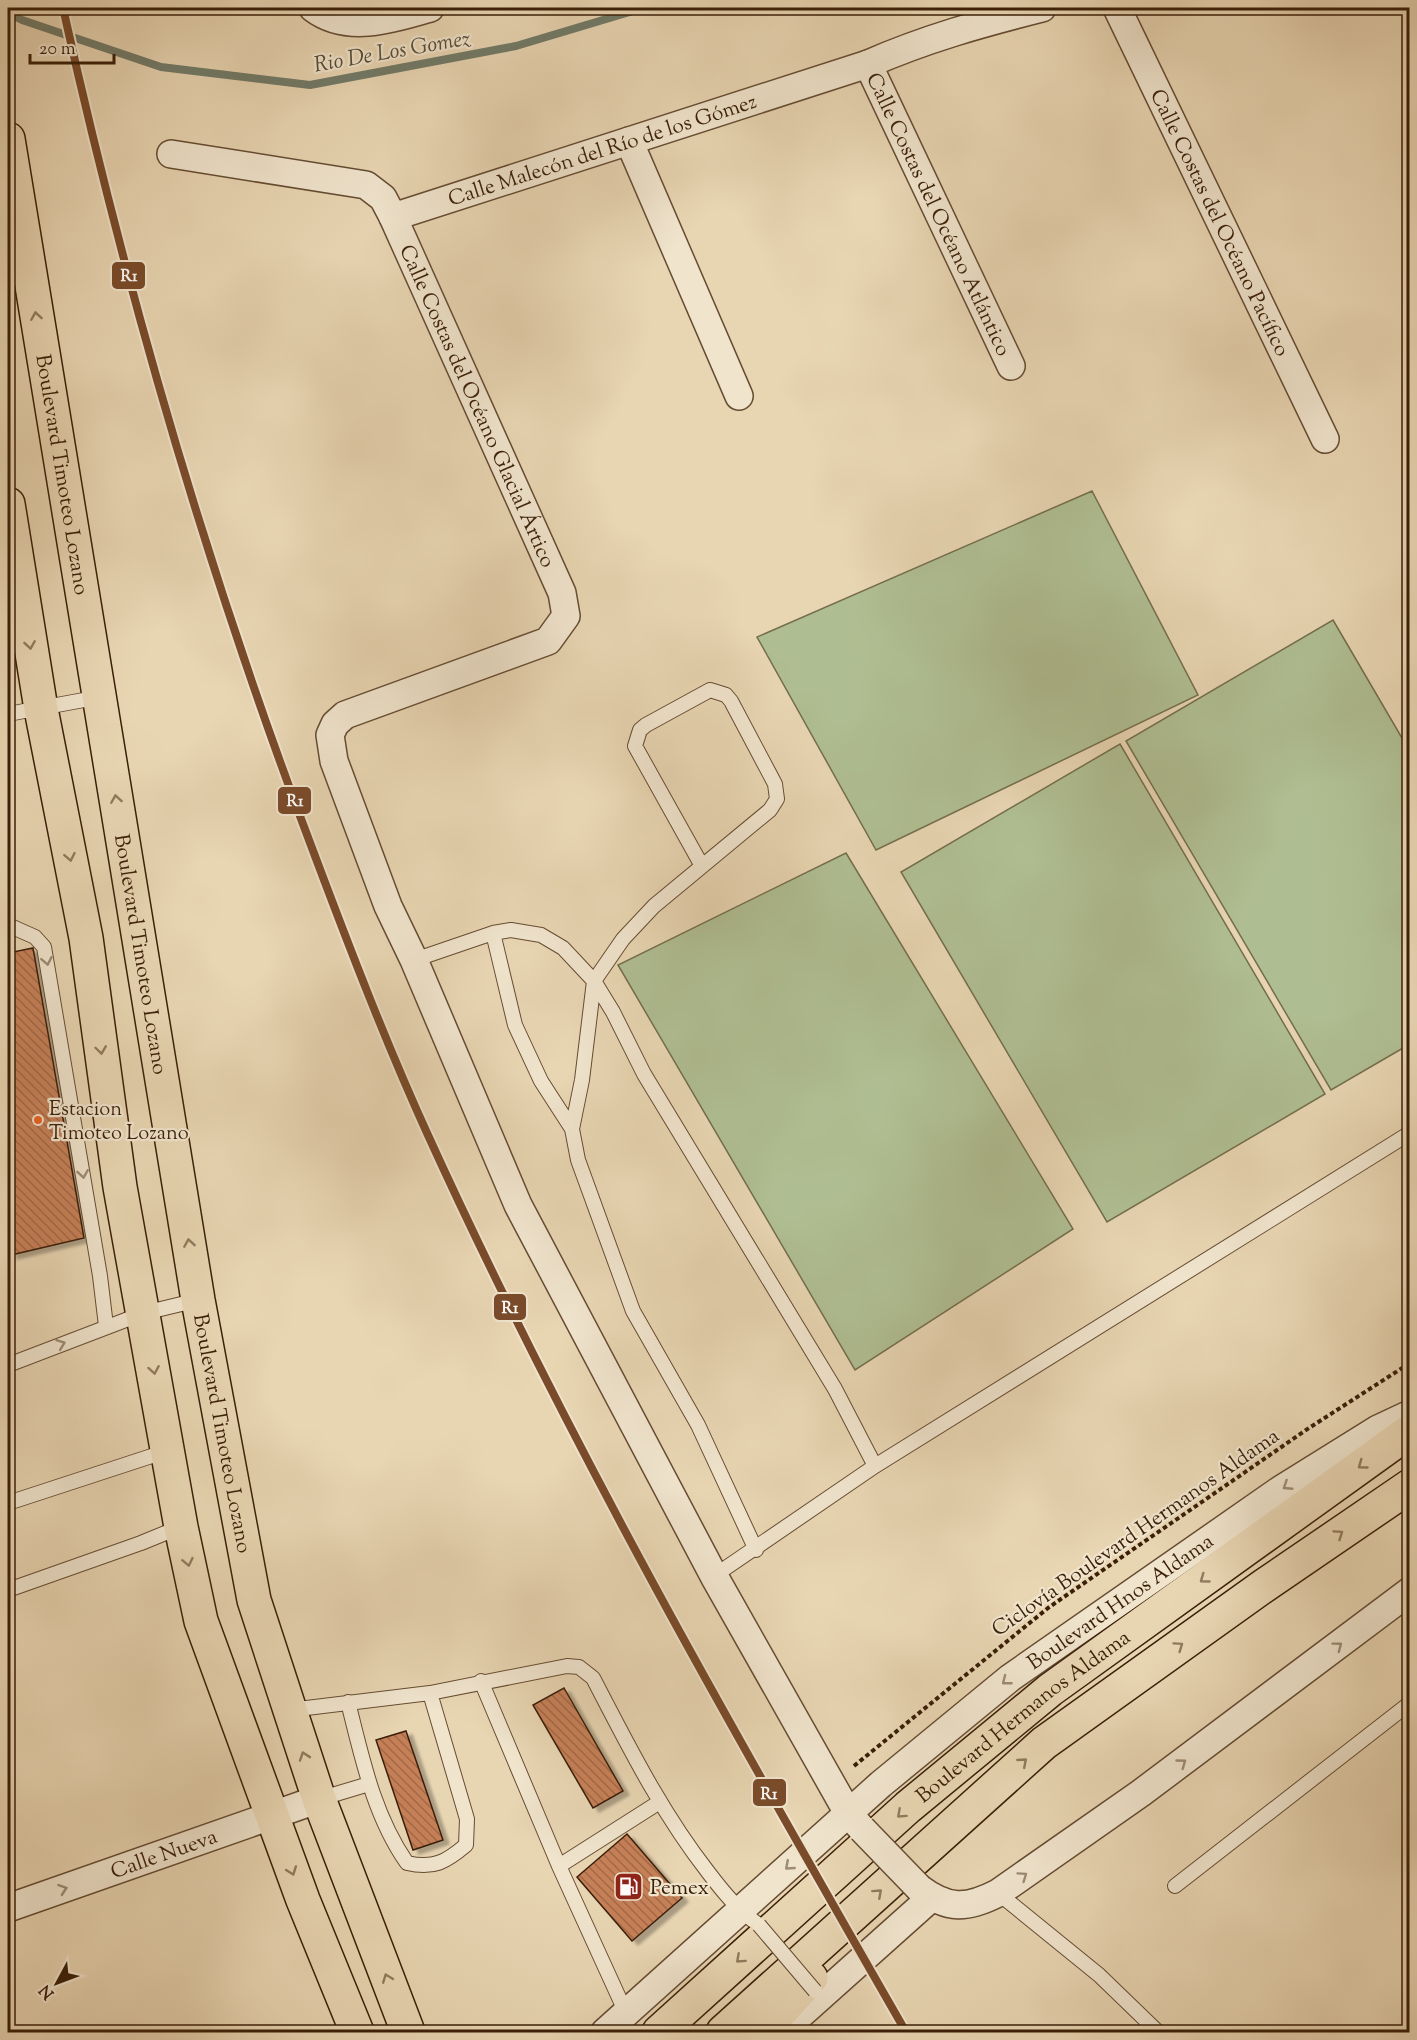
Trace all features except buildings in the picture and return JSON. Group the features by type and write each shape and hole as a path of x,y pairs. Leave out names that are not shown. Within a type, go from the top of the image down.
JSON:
{"main road":[{"name":"Boulevard Timoteo Lozano","path":"8,139 198,1300 254,1600 288,1710 319,1799 408,2032"},
{"path":"8,504 41,709 86,938 120,1187 181,1527 201,1621 303,1900 357,2032"},
{"name":"Boulevard Hermanos Aldama","path":"659,2032 908,1808 1050,1690 1410,1431"},
{"name":"Boulevard Hermanos Aldama","path":"723,2032 1044,1743 1265,1585 1410,1486"},
{"path":"762,2032 828,1958 835,1932"}],"street":[{"path":"313,8 341,22 366,23 430,8"},
{"name":"Calle Malecón del Río de los Gómez","path":"393,217 868,64 964,27 1042,8"},
{"name":"Calle Costas del Océano Pacífico","path":"1117,8 1324,439"},
{"name":"Calle Costas del Océano Atlántico","path":"868,64 1011,366"},
{"path":"629,141 739,396"},
{"path":"171,154 366,185 383,198 393,217"},
{"name":"Calle Costas del Océano Glacial Ártico","path":"393,217 562,594 566,616 548,641 345,715 335,723 330,735 334,761 384,894 414,960"},
{"path":"414,960 518,1204 714,1576 855,1821 925,1892 959,1905 976,1905 998,1893 1160,1779 1410,1591"},
{"name":"Boulevard Hnos Aldama","path":"605,2032 748,1918 1010,1678 1280,1490 1378,1429 1410,1413"},
{"name":"Calle Nueva","path":"8,1908 319,1799"},
{"path":"781,2032 925,1892"}],"lane":[{"path":"572,1129 582,1080 594,981 623,939 654,906 770,810 777,799 775,784 731,701 726,694 710,690 646,725 640,730 635,746 702,866"},
{"path":"8,714 100,697"},
{"path":"8,925 35,937 44,946 94,1241 106,1326"},
{"path":"414,960 494,933 512,930 541,935 563,948 594,981 613,1012 644,1074 835,1389 875,1466"},
{"path":"494,933 515,1025 541,1082 572,1129 578,1160 633,1311 698,1425 756,1550"},
{"path":"714,1576 756,1550 875,1466 1410,1133"},
{"path":"8,1365 144,1313 198,1300"},
{"path":"8,1503 167,1451"},
{"path":"8,1590 141,1544 181,1527"},
{"path":"288,1710 430,1692 567,1666 579,1667 593,1678 658,1803 691,1850 748,1918 818,1994"},
{"path":"481,1681 559,1866 626,2013"},
{"path":"348,1702 369,1784 390,1839 407,1863 426,1867 450,1858 466,1845 467,1819 430,1692"},
{"path":"1174,1886 1410,1703"},
{"path":"319,1799 369,1784"},
{"path":"559,1866 658,1803"},
{"path":"998,1893 1099,1975 1158,2032"}],"path":[{"name":"Ciclovía Boulevard Hermanos Aldama","path":"832,1784 1048,1608 1309,1428 1410,1363"}],"green space":[{"path":"1092,491 1198,695 876,850 757,637"},
{"path":"1333,620 1409,750 1410,1044 1331,1090 1126,741"},
{"path":"1120,744 1325,1094 1107,1222 901,872"},
{"path":"846,853 1073,1229 855,1370 618,965"}],"waterway":[{"name":"Rio De Los Gomez","path":"8,13 22,20 161,67 310,85 516,46 643,8"}],"transit line":[{"name":"R1","path":"63,8 143,330 206,542 277,752 397,1065 481,1249 596,1476 717,1700 906,2032"}],"place":[{"name":"Estacion Timoteo Lozano","path":"38,1120"},
{"name":"Pemex","path":"629,1887"}]}
